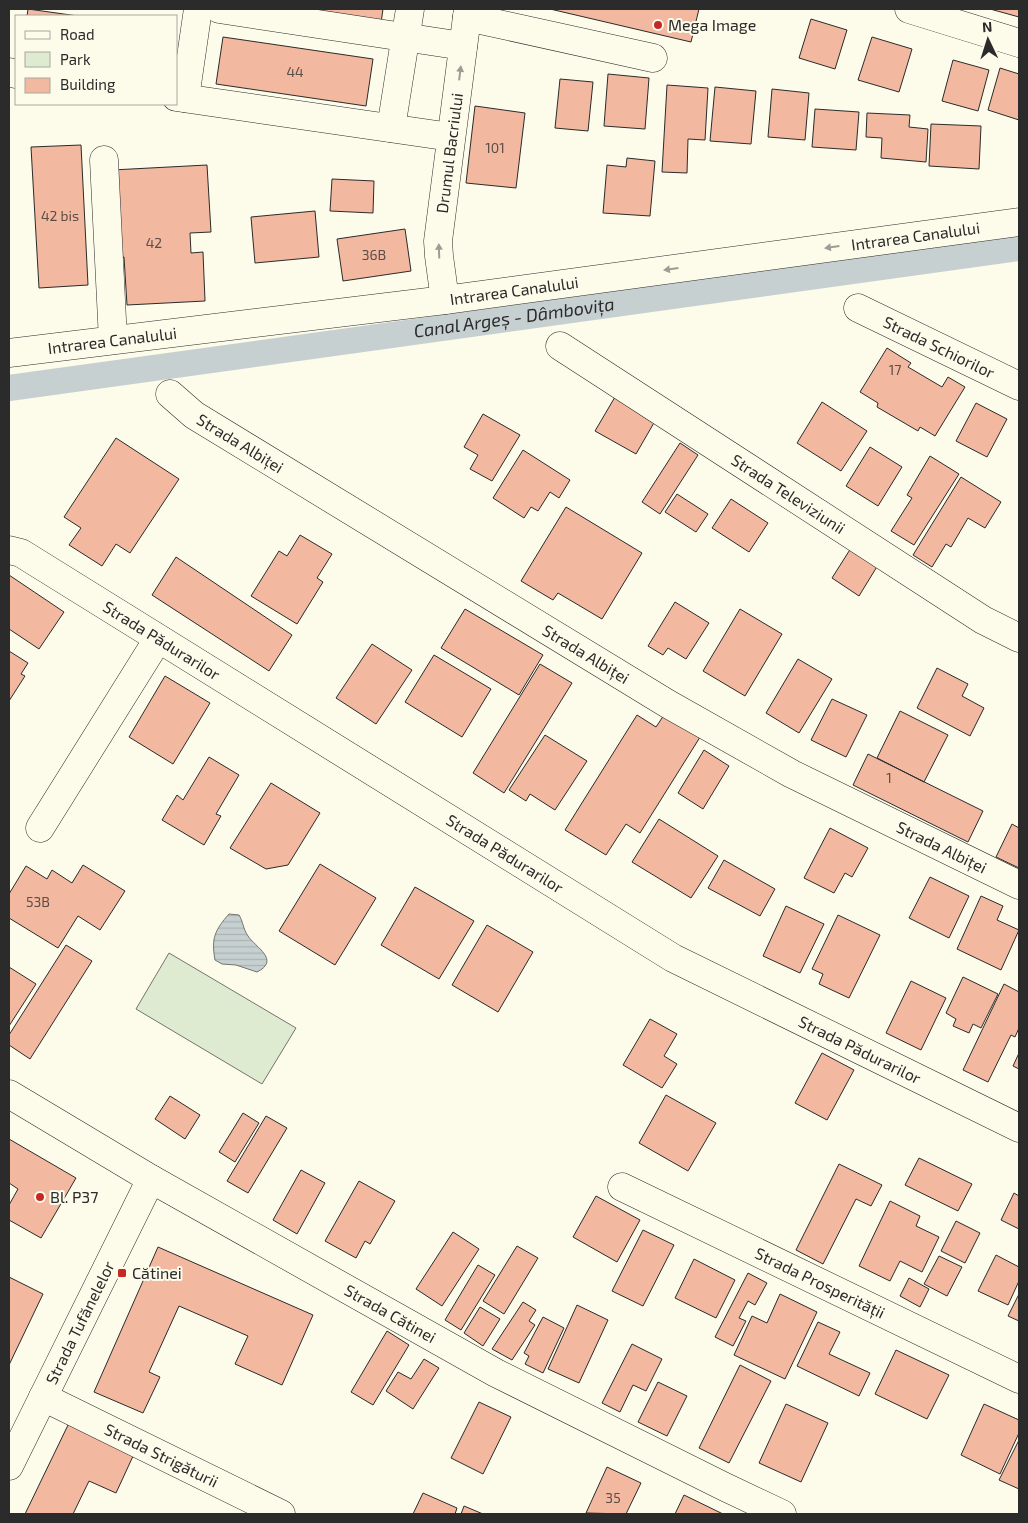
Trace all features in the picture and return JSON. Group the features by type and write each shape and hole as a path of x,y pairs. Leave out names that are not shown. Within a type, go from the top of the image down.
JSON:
{"street":[{"path":"198,9 181,98 451,137"},
{"path":"219,9 463,46"},
{"path":"391,128 410,9"},
{"path":"908,9 1019,42"},
{"path":"468,13 653,58"},
{"name":"Drumul Bacriului","path":"445,300 438,241 468,13"},
{"path":"104,160 113,340"},
{"name":"Intrarea Canalului","path":"9,353 445,300 1019,222"},
{"name":"Strada Schiorilor","path":"858,308 1019,386"},
{"name":"Strada Televiziunii","path":"560,346 983,620 1019,638"},
{"name":"Strada Albiței","path":"170,394 202,420 668,704 792,774 1019,885"},
{"name":"Strada Pădurarilor","path":"9,550 21,553 673,958 1019,1128"},
{"path":"40,828 158,639"},
{"name":"Strada Cătinei","path":"9,1094 151,1179 496,1373 782,1514"},
{"name":"Strada Tufănelelor","path":"9,1466 151,1179"},
{"name":"Strada Prosperității","path":"622,1187 1019,1379"},
{"name":"Strada Strigăturii","path":"43,1397 281,1514"}],"green space":[{"path":"169,953 296,1028 262,1084 136,1009"}],"shaded area":[{"path":"229,914 239,915 248,936 267,958 267,963 257,972 236,965 222,964 215,960 215,935"}],"building":[{"path":"28,9 71,15 27,15"},
{"path":"292,9 383,9 381,23"},
{"name":"Mega Image","path":"550,9 699,9 691,42"},
{"path":"990,9 1019,9 1019,17"},
{"path":"811,19 847,30 835,69 799,58"},
{"path":"223,37 373,59 366,106 216,84"},
{"path":"872,37 912,49 899,92 858,80"},
{"path":"953,60 989,70 978,111 942,101"},
{"path":"1000,68 1019,74 1019,120 988,110"},
{"path":"608,74 649,78 645,129 604,126"},
{"path":"560,79 593,82 588,131 555,128"},
{"path":"667,85 708,88 705,140 688,139 687,173 662,172"},
{"path":"715,87 756,91 751,144 710,141"},
{"path":"772,89 809,93 805,140 768,137"},
{"path":"475,106 525,113 516,188 466,183"},
{"path":"815,109 859,112 856,150 812,147"},
{"path":"867,113 910,115 909,127 928,129 926,162 881,158 882,138 866,137"},
{"path":"931,124 981,126 979,169 929,166"},
{"path":"81,145 88,285 39,288 31,147"},
{"path":"627,158 655,161 650,216 603,213 607,165 626,167"},
{"path":"207,165 211,232 190,233 191,253 203,252 205,301 127,305 124,257 117,258 112,170"},
{"path":"332,179 374,181 373,213 330,211"},
{"path":"315,211 319,257 255,263 251,217"},
{"path":"405,229 411,271 343,281 337,239"},
{"path":"887,348 911,363 908,367 942,387 948,377 965,387 935,436 920,427 918,431 877,407 878,403 860,392"},
{"path":"615,397 655,421 636,454 595,431"},
{"path":"822,402 867,431 841,471 797,443"},
{"path":"976,403 1007,419 987,457 956,441"},
{"path":"483,414 520,435 492,481 470,469 478,455 464,447"},
{"path":"116,438 179,479 130,553 116,544 102,566 69,545 81,528 64,517"},
{"path":"680,443 698,455 660,514 642,502"},
{"path":"870,447 902,467 878,506 846,486"},
{"path":"523,450 570,480 559,498 550,492 538,511 531,507 524,518 493,498"},
{"path":"930,456 959,474 914,545 891,531 912,498 907,495"},
{"path":"961,477 1001,502 985,528 968,518 951,547 946,544 932,567 913,555"},
{"path":"677,494 708,514 696,532 665,512"},
{"path":"731,499 768,523 749,552 712,528"},
{"path":"566,507 642,553 602,619 558,593 553,600 521,581"},
{"path":"300,535 332,554 317,578 323,582 297,624 251,596 279,551 287,556"},
{"path":"851,548 878,565 859,596 832,578"},
{"path":"176,557 292,635 269,671 152,595"},
{"path":"9,575 64,612 39,649 9,629"},
{"path":"675,602 709,623 686,659 668,648 663,655 648,646"},
{"path":"465,609 543,655 519,695 441,648"},
{"path":"740,609 782,634 745,696 703,671"},
{"path":"372,644 412,670 376,724 336,698"},
{"path":"9,651 28,663 21,674 25,676 9,701"},
{"path":"434,655 491,689 462,737 405,702"},
{"path":"798,659 832,679 799,733 766,713"},
{"path":"540,664 572,683 504,793 473,773"},
{"path":"937,668 968,684 962,696 984,708 970,736 917,708"},
{"path":"165,676 210,703 173,764 129,737"},
{"path":"832,699 867,715 846,757 811,740"},
{"path":"900,711 948,735 924,782 877,758"},
{"path":"666,712 702,734 640,833 626,824 606,855 565,830 637,715 656,727"},
{"path":"545,735 587,761 555,810 530,794 526,801 509,790"},
{"path":"704,750 729,766 703,809 678,793"},
{"path":"868,754 983,811 968,842 853,785"},
{"path":"209,757 239,775 216,814 221,816 204,845 162,820 177,795 183,800"},
{"path":"271,783 320,813 288,865 266,869 230,848"},
{"path":"659,819 718,856 691,898 632,862"},
{"path":"1012,824 1019,828 1019,868 996,857"},
{"path":"830,828 868,848 852,877 845,873 834,893 804,878"},
{"path":"724,860 775,889 760,916 708,888"},
{"path":"320,864 376,898 335,965 279,931"},
{"path":"83,865 125,891 100,930 78,916 58,948 9,918 9,894 26,866 47,879 52,870 72,883"},
{"path":"930,877 969,896 949,938 909,918"},
{"path":"415,887 474,921 439,979 381,945"},
{"path":"981,896 1003,906 997,920 1019,930 1001,970 957,949"},
{"path":"786,906 824,924 800,973 763,956"},
{"path":"838,915 880,935 849,998 819,984 823,974 812,969"},
{"path":"487,925 533,952 498,1012 452,985"},
{"path":"66,945 92,961 30,1059 9,1045 9,1035"},
{"path":"9,967 36,984 9,1026"},
{"path":"963,977 998,994 981,1028 973,1024 969,1033 953,1026 956,1019 946,1013"},
{"path":"911,981 946,998 921,1050 886,1033"},
{"path":"1004,984 1019,992 1019,1028 1015,1037 1011,1035 988,1082 963,1070"},
{"path":"650,1019 677,1034 664,1056 677,1064 662,1088 623,1065"},
{"path":"822,1053 854,1070 827,1120 795,1103"},
{"path":"1019,1053 1019,1069 1013,1066"},
{"path":"666,1095 716,1123 688,1171 639,1143"},
{"path":"170,1096 200,1115 185,1139 155,1119"},
{"path":"243,1113 259,1123 235,1162 219,1152"},
{"path":"266,1116 287,1128 248,1193 227,1181"},
{"name":"Bl. P37","path":"9,1139 76,1178 41,1238 9,1220 9,1205 18,1189 9,1183"},
{"path":"919,1158 972,1184 958,1211 905,1185"},
{"path":"839,1164 882,1185 871,1206 856,1199 823,1264 796,1250"},
{"path":"301,1170 325,1183 297,1234 273,1220"},
{"path":"359,1181 395,1201 370,1244 365,1241 356,1258 325,1241"},
{"path":"1014,1193 1019,1196 1019,1229 1001,1220"},
{"path":"596,1196 640,1220 617,1262 573,1237"},
{"path":"890,1201 920,1216 916,1226 939,1237 922,1272 900,1261 890,1281 859,1266"},
{"path":"956,1221 980,1233 965,1263 941,1251"},
{"path":"643,1230 674,1245 643,1306 612,1291"},
{"path":"453,1232 479,1249 442,1306 416,1289"},
{"path":"517,1246 538,1258 504,1314 483,1301"},
{"path":"158,1247 313,1315 282,1385 235,1364 248,1336 179,1306 149,1372 160,1377 143,1413 94,1392"},
{"path":"996,1255 1019,1267 1019,1281 1008,1305 978,1291"},
{"path":"939,1256 962,1267 947,1296 924,1284"},
{"path":"694,1259 735,1280 716,1318 675,1298"},
{"path":"478,1265 495,1275 461,1330 445,1320"},
{"path":"748,1273 767,1283 755,1305 748,1301 739,1318 746,1321 733,1346 715,1337"},
{"path":"9,1277 43,1294 9,1365"},
{"path":"909,1278 929,1289 920,1307 900,1296"},
{"path":"780,1294 817,1312 785,1379 734,1355 752,1316 767,1323"},
{"path":"1019,1294 1019,1321 1008,1316"},
{"path":"523,1302 536,1310 529,1321 535,1325 512,1360 492,1349"},
{"path":"577,1305 608,1320 579,1383 548,1369"},
{"path":"480,1307 500,1319 483,1346 464,1333"},
{"path":"543,1317 564,1328 543,1373 525,1364 529,1356 524,1353"},
{"path":"818,1322 840,1332 829,1354 870,1373 859,1396 797,1366"},
{"path":"387,1331 409,1345 373,1405 351,1392"},
{"path":"632,1344 662,1359 646,1391 633,1385 620,1412 602,1403"},
{"path":"896,1350 949,1375 927,1419 875,1394"},
{"path":"424,1359 439,1368 413,1409 386,1391 398,1372 411,1379"},
{"path":"740,1365 771,1381 729,1463 699,1448"},
{"path":"658,1382 687,1396 667,1436 638,1422"},
{"path":"479,1402 511,1417 483,1474 451,1458"},
{"path":"786,1404 828,1423 801,1482 759,1463"},
{"path":"984,1404 1019,1420 1019,1433 1000,1474 961,1455"},
{"path":"69,1423 134,1454 116,1493 89,1481 73,1514 25,1514"},
{"path":"1019,1440 1019,1489 999,1480"},
{"path":"607,1467 641,1483 626,1514 586,1513"},
{"path":"423,1493 457,1508 455,1514 413,1514"},
{"path":"684,1495 723,1514 675,1514"},
{"path":"464,1506 483,1514 461,1514"}],"waterway":[{"name":"Canal Argeș - Dâmbovița","path":"9,388 1019,248"}],"place":[{"name":"Mega Image","path":"658,25"},
{"name":"Bl. P37","path":"40,1197"},
{"name":"Cătinei","path":"122,1273"}]}
